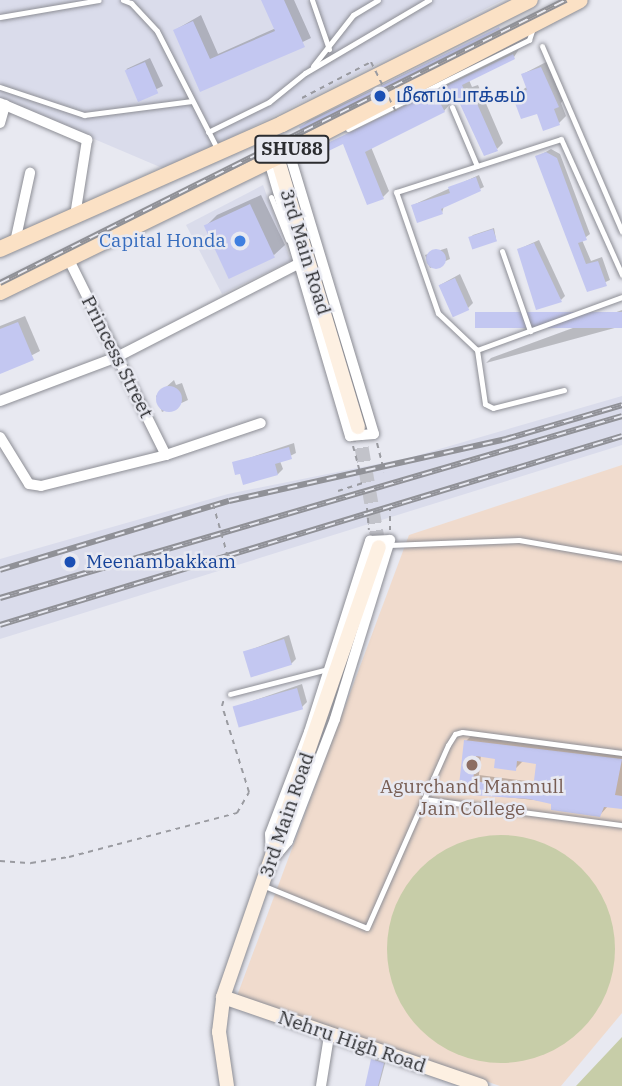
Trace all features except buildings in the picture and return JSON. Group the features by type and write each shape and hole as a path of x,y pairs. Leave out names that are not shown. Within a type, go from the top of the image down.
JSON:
{"main road":[{"name":"SHU88","path":"0,249 282,124 529,0"},
{"name":"SHU88","path":"0,292 283,154 580,0"}],"street":[{"path":"0,122 3,104 88,142 75,216"},
{"path":"283,154 375,436 353,434 298,265 283,154"},
{"name":"3rd Main Road","path":"283,154 353,434"},
{"path":"15,242 30,173"},
{"name":"Princess Street","path":"68,258 166,455"},
{"path":"0,401 117,357 298,265"},
{"path":"0,437 35,486 166,455 261,423"},
{"path":"271,861 270,834 329,669 382,544"},
{"name":"3rd Main Road","path":"228,1086 219,1032 223,997 382,544"},
{"name":"Nehru High Road","path":"223,997 447,1080 481,1086"},
{"path":"321,1086 329,1036"}],"lane":[{"path":"0,17 99,0"},
{"path":"123,0 131,3 157,31 220,153"},
{"path":"312,0 329,49"},
{"path":"208,132 269,102 329,49 353,15 379,0"},
{"path":"305,73 429,0"},
{"path":"542,46 622,232"},
{"path":"0,87 84,115 192,101"},
{"path":"452,107 477,166"},
{"path":"564,390 493,408 485,404 477,349 438,313 396,192 561,139 622,275"},
{"path":"271,198 298,265"},
{"path":"502,251 530,331"},
{"path":"477,349 622,297"},
{"path":"382,544 519,540 622,558"},
{"path":"229,694 329,669"},
{"path":"262,885 367,928 455,734 479,732 622,752"},
{"path":"424,799 622,825"}],"path":[{"path":"301,97 371,62 397,114"},
{"path":"353,434 361,475"},
{"path":"375,436 384,472"},
{"path":"338,491 363,483"},
{"path":"214,504 228,558"},
{"path":"382,544 390,506"},
{"path":"367,508 382,544"},
{"path":"0,861 32,863 69,857 237,813 249,792 222,706 229,694"}],"shaded area":[{"path":"0,0 503,0 167,170 0,99"},
{"path":"263,185 291,261 222,294 186,225"},
{"path":"622,396 622,445 0,639 0,559 228,494 412,457"},
{"name":"Agurchand Manmull Jain College","path":"622,465 622,1013 561,1086 500,1086 237,996 409,535"}],"green space":[{"path":"490,835 512,835 545,843 582,868 607,905 615,949 607,993 582,1030 545,1055 512,1063 490,1063 447,1050 413,1022 395,993 387,960 387,938 400,895 428,861 457,843"},
{"path":"622,1037 622,1086 576,1086"}],"tunnel":[{"path":"358,427 379,547"}],"railway":[{"path":"0,283 566,0"},
{"path":"0,570 229,501 506,439 622,405"},
{"path":"0,598 622,416"},
{"path":"0,625 622,436"}],"place":[{"name":"மீனம்பாக்கம்","path":"380,96"},
{"name":"Capital Honda","path":"240,241"},
{"name":"Meenambakkam","path":"70,562"},
{"name":"Agurchand Manmull Jain College","path":"472,765"}]}
